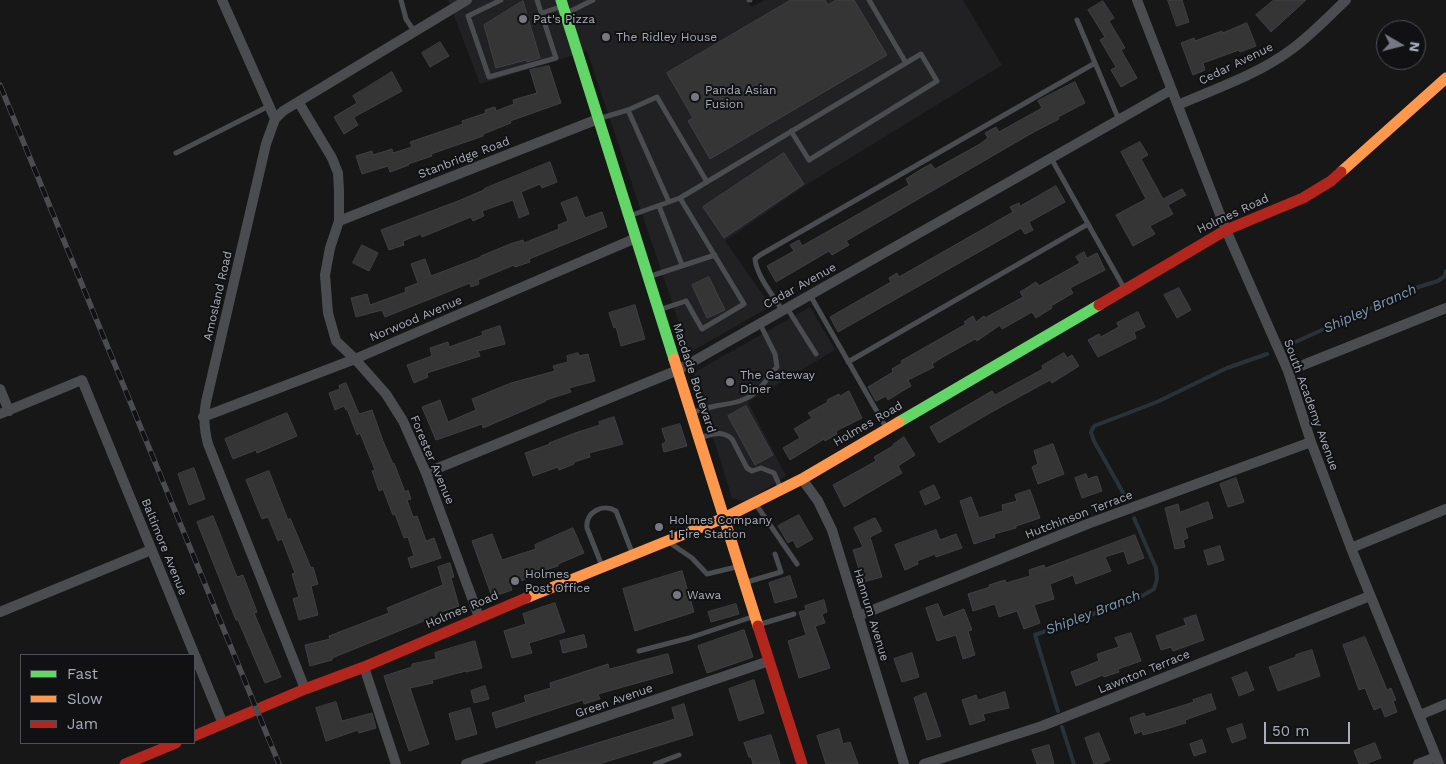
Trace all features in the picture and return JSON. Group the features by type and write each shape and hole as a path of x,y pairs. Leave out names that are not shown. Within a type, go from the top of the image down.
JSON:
{"street":[{"path":"222,0 275,119 283,112 467,0"},
{"path":"445,0 449,11"},
{"name":"South Academy Avenue","path":"1137,0 1226,230 1288,370 1311,442 1370,596 1438,760"},
{"name":"Cedar Avenue","path":"1178,105 1262,67 1291,50 1310,35 1346,0"},
{"name":"Macdade Boulevard","path":"563,7 802,764"},
{"name":"Holmes Road","path":"195,736 305,689 364,667 479,617 668,542 755,503 887,429 1226,230 1303,198 1331,181 1446,78"},
{"name":"Cedar Avenue","path":"426,473 678,370 1171,90"},
{"name":"Forester Avenue","path":"299,103 332,158 338,173 340,191 339,221 324,275 328,313 336,341 386,394 398,414 426,473 479,617"},
{"name":"Amosland Road","path":"275,119 266,144 206,402 204,431 305,689"},
{"name":"Stanbridge Road","path":"339,221 598,119"},
{"name":"Norwood Avenue","path":"204,417 355,359 636,238"},
{"path":"1288,370 1446,308"},
{"name":"Baltimore Avenue","path":"5,413 82,380 194,654"},
{"path":"0,389 5,413"},
{"name":"Hutchinson Terrace","path":"858,616 1090,523 1311,442"},
{"name":"Hannum Avenue","path":"802,478 818,501 832,530 904,764"},
{"path":"1352,548 1446,509"},
{"path":"0,612 152,550"},
{"name":"Lawnton Terrace","path":"924,764 1042,726 1370,596"},
{"name":"Baltimore Avenue","path":"195,657 222,724"},
{"name":"Green Avenue","path":"466,764 769,661"},
{"path":"364,667 396,764"},
{"path":"1420,715 1446,704"},
{"path":"125,764 174,744"},
{"path":"1418,764 1438,760"}],"lane":[{"path":"402,0 406,19 414,32"},
{"path":"501,0 489,3 468,16 489,78 556,58 537,0"},
{"path":"542,14 593,0"},
{"path":"869,0 906,63"},
{"path":"1077,20 1119,120"},
{"path":"629,216 680,198 921,54 937,81 810,160 791,132"},
{"path":"816,354 759,274 755,259 1095,63"},
{"path":"598,119 628,110 657,97 707,182"},
{"path":"176,153 270,106"},
{"path":"628,110 670,202"},
{"path":"1051,158 1125,290"},
{"path":"658,310 686,301 702,329 744,304 680,198"},
{"path":"659,206 682,265"},
{"path":"848,362 1088,224"},
{"path":"648,277 715,255"},
{"path":"809,295 887,429"},
{"path":"691,413 747,398 759,390 777,367 775,354 760,323"},
{"path":"699,437 720,432 728,436 732,439 747,468 752,471 762,468 774,473 781,489"},
{"path":"755,503 796,564"},
{"path":"603,568 586,521 589,515 600,508 606,507 616,512 633,555"},
{"path":"668,542 692,558 706,574 739,566"},
{"path":"744,582 781,572 775,554"},
{"path":"638,651 756,620 794,614"},
{"path":"655,764 678,755"}],"shaded area":[{"path":"448,0 747,0 751,7 765,0 963,0 1002,65 806,185 725,241 771,306 689,353 587,51 480,84"},
{"path":"810,307 835,350 748,402 786,476 746,502 732,498 693,373"}],"building":[{"path":"791,0 825,0 828,5 836,0 854,0 887,55 710,159 688,121 693,118 667,73"},
{"path":"1168,0 1182,0 1189,22 1177,26"},
{"path":"1274,0 1306,0 1271,32 1256,15"},
{"path":"523,1 540,58 496,68 484,25"},
{"path":"1103,1 1114,18 1109,21 1125,48 1121,50 1137,78 1121,87 1111,70 1116,67 1100,40 1105,37 1088,10"},
{"path":"1247,23 1256,46 1203,63 1205,70 1193,75 1181,43 1194,38 1195,41 1222,31 1222,33"},
{"path":"440,42 449,56 430,67 422,53"},
{"path":"549,66 561,103 510,121 511,123 483,134 483,136 431,154 432,156 390,172 388,166 362,174 356,156 372,151 373,155 392,149 393,153 412,147 410,142 463,124 462,121 486,113 485,110 495,107 496,111 514,104 513,100 537,93 530,70"},
{"path":"392,72 402,91 356,116 354,118 358,125 344,134 334,117 357,103 353,96"},
{"path":"1075,82 1085,103 846,241 849,245 832,255 829,251 776,282 767,266 794,251 790,245 799,240 802,246 869,208 909,185 906,179 920,170 931,164 935,169 980,144 988,138 985,133 996,127 999,132 1042,108 1038,101"},
{"path":"1140,142 1148,155 1141,159 1163,199 1182,189 1186,195 1168,205 1173,214 1150,226 1155,234 1133,246 1116,215 1146,199 1121,152"},
{"path":"784,153 804,184 724,238 703,207"},
{"path":"550,162 557,182 542,188 540,184 521,192 529,214 519,218 513,200 482,211 484,216 473,221 471,217 422,237 421,234 403,241 404,245 389,250 381,230 458,201"},
{"path":"1056,186 1065,202 1029,222 1033,230 1025,234 1021,228 838,332 830,317 891,282 889,278 897,273 899,277 1013,212 1010,207 1019,203 1020,206"},
{"path":"577,197 585,218 602,212 607,227 529,259 530,262 515,267 514,265 478,280 479,284 471,287 470,283 385,317 382,310 356,317 351,298 367,294 370,305 406,292 405,288 418,283 411,264 425,259 431,276 510,244 523,240 524,243 559,229 558,225 568,221 561,203"},
{"path":"362,245 378,253 369,271 353,263"},
{"path":"1084,252 1087,258 1097,253 1105,270 1070,288 1073,293 1051,306 1052,308 1036,318 1032,312 1002,329 1000,325 977,341 975,339 941,358 932,364 934,367 908,380 911,386 888,400 886,396 876,401 868,387 893,372 892,369 902,363 901,361 966,324 964,322 973,316 976,322 984,316 985,318 1023,297 1020,292 1036,282 1039,286 1080,263 1076,257"},
{"path":"709,277 725,310 707,318 692,285"},
{"path":"1179,288 1191,310 1177,318 1164,295"},
{"path":"635,305 645,339 621,346 616,327 614,328 609,313"},
{"path":"1138,312 1145,327 1134,332 1136,338 1098,357 1088,340 1099,334 1101,337 1119,327 1117,323"},
{"path":"500,326 505,344 478,351 480,356 427,373 428,377 414,383 407,365 432,356 430,348 448,342 449,347 483,335 482,332"},
{"path":"578,353 579,356 588,354 595,381 569,388 571,392 546,400 483,428 482,424 436,440 422,407 440,400 448,422 476,410 472,399 511,383 555,371 553,366 568,362 567,356"},
{"path":"1064,353 1067,358 1072,355 1079,366 1052,383 1050,380 939,443 930,427 992,391 995,395 1043,369 1042,366"},
{"path":"346,383 359,414 372,410 405,492 408,490 411,499 407,500 413,517 417,516 426,541 434,538 441,558 411,568 408,558 414,556 408,537 404,538 383,489 379,491 372,471 375,470 360,433 357,435 347,409 344,406 335,410 329,393 340,389 339,386"},
{"path":"849,391 862,418 836,431 837,434 825,441 824,439 790,460 783,448 800,438 794,429 812,418 808,413 828,402 827,400"},
{"path":"746,406 773,455 755,465 728,416"},
{"path":"287,413 297,436 257,453 256,450 233,459 225,439"},
{"path":"614,417 623,444 589,453 590,457 574,462 574,464 559,470 558,467 533,476 525,453 600,425 599,422"},
{"path":"680,424 687,446 664,452 662,444 666,442 662,429"},
{"path":"904,437 915,455 898,466 902,473 844,507 833,485 876,461 874,457"},
{"path":"1053,444 1064,474 1038,484 1032,467 1038,464 1034,451"},
{"path":"194,468 205,499 189,505 178,474"},
{"path":"269,471 288,520 290,518 311,568 313,567 318,584 311,586 318,615 299,620 293,599 299,597 292,574 295,573 282,539 278,541 268,517 262,519 246,480"},
{"path":"1086,474 1088,479 1097,476 1102,491 1082,498 1075,478"},
{"path":"1236,478 1244,502 1228,507 1220,484"},
{"path":"934,485 940,498 925,505 920,492"},
{"path":"1030,490 1040,518 1016,526 1016,528 994,534 995,537 974,544 960,501 971,497 979,518 1003,511 1002,505 1017,501 1015,495"},
{"path":"1208,502 1213,518 1185,528 1188,538 1183,540 1185,547 1175,549 1165,508 1178,504 1180,512"},
{"path":"799,515 813,539 797,548 793,540 788,543 778,526"},
{"path":"213,516 237,577 243,575 257,612 254,613 281,677 265,683 238,620 236,620 197,522"},
{"path":"875,518 882,531 870,537 882,577 863,582 853,550 863,547 854,528"},
{"path":"573,528 584,553 558,564 558,566 532,574 533,577 510,584 512,590 492,597 472,541 492,534 502,560 536,549 535,545"},
{"path":"936,530 940,540 956,534 962,548 936,557 935,554 917,561 918,564 905,570 895,545"},
{"path":"1135,535 1144,558 1128,564 1124,551 1105,557 1111,571 1076,584 1073,575 1050,584 1054,599 1034,605 1040,623 1024,629 1017,611 999,617 995,604 973,611 968,594 1005,580 1006,583 1030,576 1029,570 1044,565 1045,568"},
{"path":"1220,546 1224,560 1208,565 1204,551"},
{"path":"450,563 454,577 451,578 459,606 435,614 436,616 332,658 332,660 310,666 305,645 330,639 329,636 389,613 387,608 443,585 438,567"},
{"path":"682,571 694,612 635,631 623,589"},
{"path":"790,576 797,597 775,603 769,583"},
{"path":"824,600 827,612 822,614 825,623 815,626 830,668 799,678 788,641 806,635 799,612 806,610 805,606"},
{"path":"555,603 565,632 529,643 532,653 512,658 504,631 526,624 523,614"},
{"path":"736,604 739,614 711,622 708,612"},
{"path":"938,604 943,617 964,609 972,630 968,631 975,655 963,659 956,635 937,641 926,608"},
{"path":"1196,615 1204,640 1173,651 1171,647 1161,650 1156,636 1186,625 1184,619"},
{"path":"744,630 753,657 707,673 698,646"},
{"path":"1131,633 1141,661 1118,669 1119,672 1104,677 1103,675 1076,686 1071,672 1099,661 1097,654 1119,647 1115,638"},
{"path":"584,635 587,647 563,653 560,641"},
{"path":"1365,637 1387,690 1391,688 1396,700 1393,701 1397,712 1385,717 1381,707 1374,710 1365,688 1359,690 1343,645"},
{"path":"475,641 482,668 432,680 433,683 410,688 429,744 409,751 384,676 412,667 412,664 436,659 435,653"},
{"path":"1312,650 1320,676 1278,691 1269,667"},
{"path":"912,653 919,677 902,682 894,659"},
{"path":"668,654 673,673 598,694 600,699 584,704 583,700 496,728 492,713 526,702 524,696 551,688 550,683 608,664 609,669"},
{"path":"1247,672 1254,690 1239,696 1232,678"},
{"path":"754,680 764,713 739,721 729,689"},
{"path":"485,686 489,699 474,703 471,691"},
{"path":"1005,692 1009,708 983,714 985,720 970,725 962,700 976,695 978,700"},
{"path":"926,693 941,736 927,740 914,698"},
{"path":"1211,694 1216,709 1185,720 1186,723 1143,735 1142,731 1135,734 1130,718 1144,713 1146,717 1194,702 1193,700"},
{"path":"336,702 342,721 372,713 376,728 359,733 358,730 326,741 316,708"},
{"path":"684,704 693,735 599,764 536,764 536,762 675,719 672,708"},
{"path":"470,708 477,734 456,740 449,714"},
{"path":"1242,724 1246,738 1232,743 1227,729"},
{"path":"839,729 843,744 850,742 858,764 826,764 817,736"},
{"path":"1099,733 1110,760 1094,764 1085,738"},
{"path":"771,735 780,764 753,764 744,743"},
{"path":"1202,740 1206,752 1194,756 1190,744"},
{"path":"1375,743 1381,758 1365,764 1359,764 1354,751"},
{"path":"1049,745 1054,764 1037,764 1032,750"}],"waterway":[{"name":"Shipley Branch","path":"1291,344 1415,288 1438,281 1445,276 1446,271"},
{"name":"Shipley Branch","path":"1126,498 1094,441 1091,432 1094,426 1157,402 1227,368 1267,354"},
{"name":"Shipley Branch","path":"1058,711 1035,635 1142,596 1154,589 1157,579 1156,568 1134,518"},
{"name":"Shipley Branch","path":"1062,727 1074,764"}],"railway":[{"path":"0,85 279,764"}],"traffic: fast":[{"path":"561,0 674,359"},
{"path":"899,422 1099,305"}],"traffic: slow":[{"path":"1341,172 1446,78"},
{"path":"674,359 758,626"},
{"path":"526,598 724,518 802,479 899,422"}],"traffic: jam":[{"path":"1099,305 1226,230 1303,198 1331,181 1341,172"},
{"path":"195,736 305,689 364,667 526,598"},
{"path":"758,626 802,764"},
{"path":"125,764 174,744"}],"place":[{"name":"Pat's Pizza","path":"523,19"},
{"name":"The Ridley House","path":"606,37"},
{"name":"Panda Asian Fusion","path":"695,97"},
{"name":"The Gateway Diner","path":"730,382"},
{"name":"Holmes Company 1 Fire Station","path":"659,527"},
{"name":"Holmes Post Office","path":"515,581"},
{"name":"Wawa","path":"677,595"}]}
